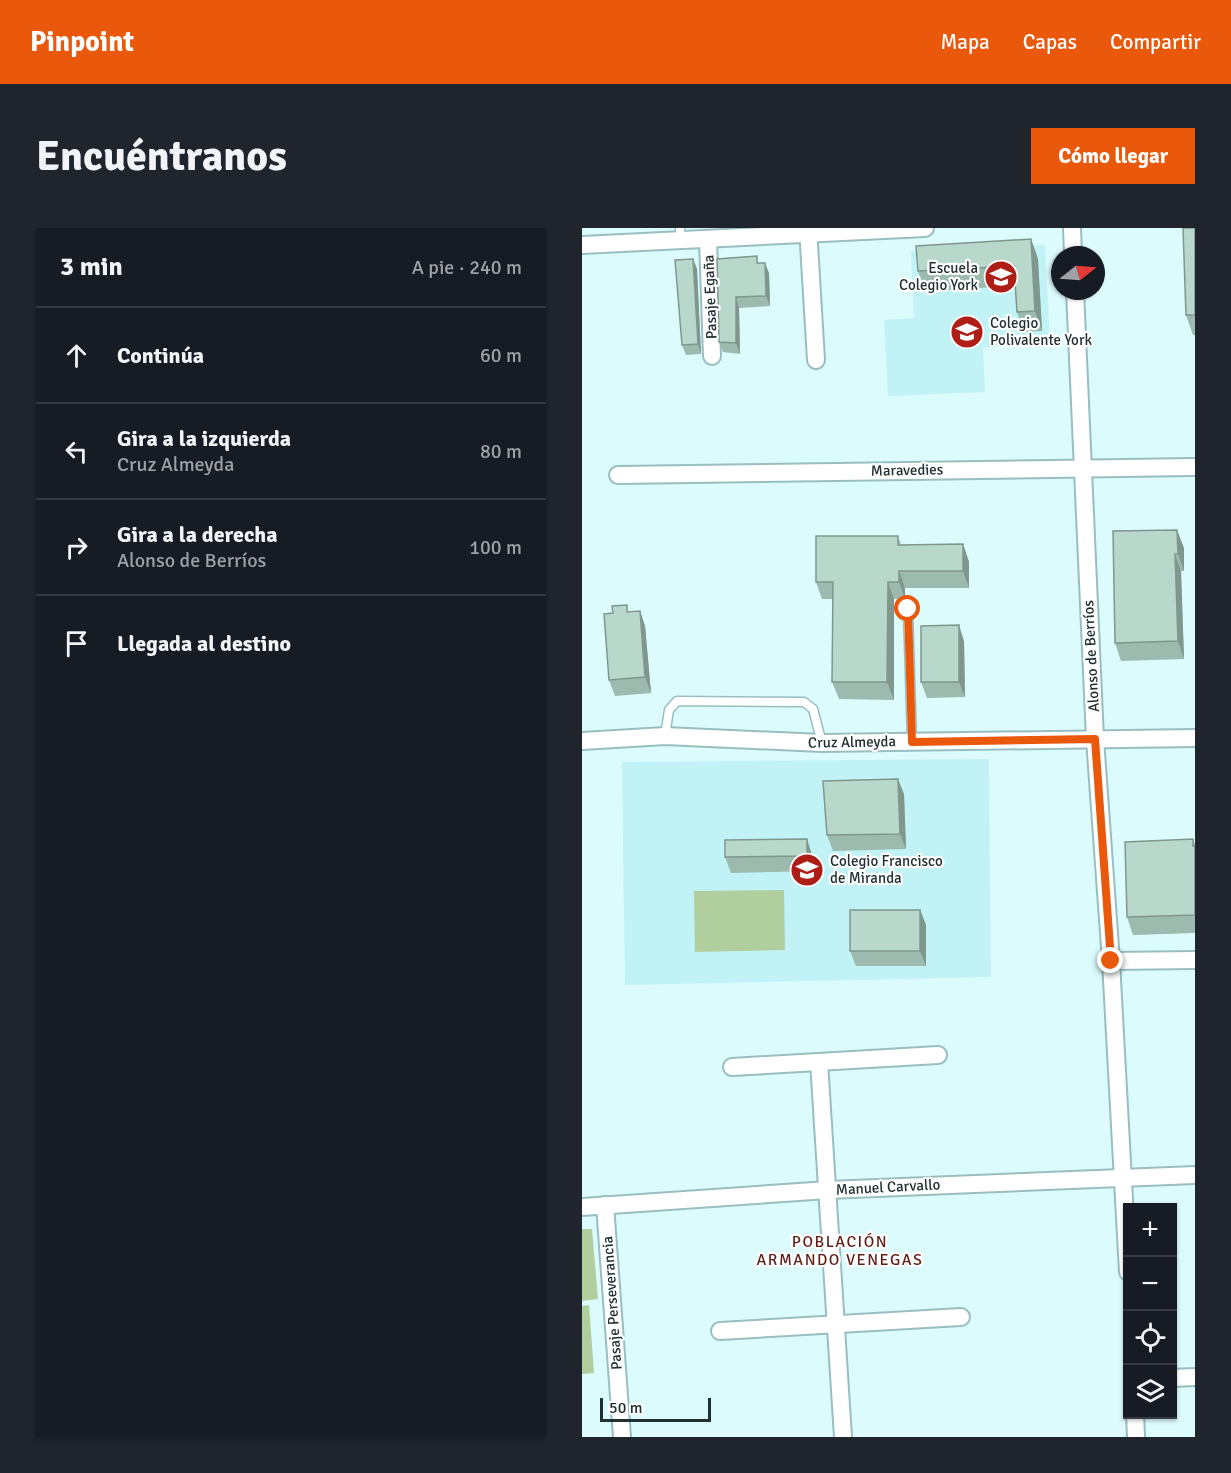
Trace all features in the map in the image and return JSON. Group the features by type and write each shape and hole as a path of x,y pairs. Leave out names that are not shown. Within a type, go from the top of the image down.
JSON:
{"street":[{"path":"582,245 680,234 708,239 808,231 924,228"},
{"path":"1072,228 1073,246"},
{"path":"808,231 816,360"},
{"name":"Pasaje Egaña","path":"708,239 712,356"},
{"name":"Alonso de Berríos","path":"1075,300 1095,739 1111,961 1127,1257"},
{"name":"Maravedies","path":"618,475 1195,467"},
{"name":"Cruz Almeyda","path":"582,741 664,736 822,743 1195,738"},
{"path":"1111,961 1195,960"},
{"path":"732,1066 938,1055"},
{"path":"819,1062 843,1437"},
{"name":"Manuel Carvallo","path":"582,1207 828,1190 1122,1176 1195,1175"},
{"name":"Pasaje Perseverancia","path":"605,1205 621,1437"},
{"path":"720,1331 961,1317"},
{"path":"1177,1378 1195,1377"},
{"path":"1135,1419 1136,1437"}],"lane":[{"path":"908,609 912,742"},
{"path":"664,736 669,710 677,702 804,702 813,709 822,743"}],"shaded area":[{"name":"Colegio Polivalente York","path":"1045,245 1050,344 983,347 985,392 888,396 884,320 914,318 911,251"},
{"name":"Colegio Francisco de Miranda","path":"989,759 991,977 625,985 622,762"}],"green space":[{"path":"784,890 785,950 695,952 694,891"},
{"path":"582,1229 592,1229 598,1299 582,1301"},
{"path":"589,1305 594,1373 582,1374 582,1306"}],"building":[{"path":"1183,228 1195,228 1195,315 1186,315"},
{"path":"1031,239 1035,311 1017,312 1014,266 918,271 916,246"},
{"path":"757,256 757,263 765,263 766,296 736,297 736,343 719,342 717,259"},
{"path":"693,259 698,344 682,345 675,260"},
{"path":"1177,530 1178,554 1175,554 1178,641 1115,643 1113,531"},
{"path":"816,536 898,536 898,545 963,544 963,571 899,571 899,582 888,582 887,682 832,682 833,582 816,582"},
{"path":"627,605 627,612 640,611 645,677 609,680 604,614 613,613 612,606"},
{"path":"959,625 959,682 921,682 921,626"},
{"path":"898,779 900,834 827,835 823,781"},
{"path":"807,839 807,856 725,857 725,840"},
{"path":"1193,839 1193,846 1195,846 1195,915 1127,917 1125,842"},
{"path":"850,910 920,910 920,951 850,951"}],"place":[{"name":"Escuela Colegio York","path":"1001,277"},
{"name":"Colegio Polivalente York","path":"967,332"},
{"name":"Colegio Francisco de Miranda","path":"807,870"}],"district":[{"name":"POBLACIÓN ARMANDO VENEGAS","path":"840,1251"}],"route":[{"path":"908,609 912,742 1095,739 1111,961"}]}
